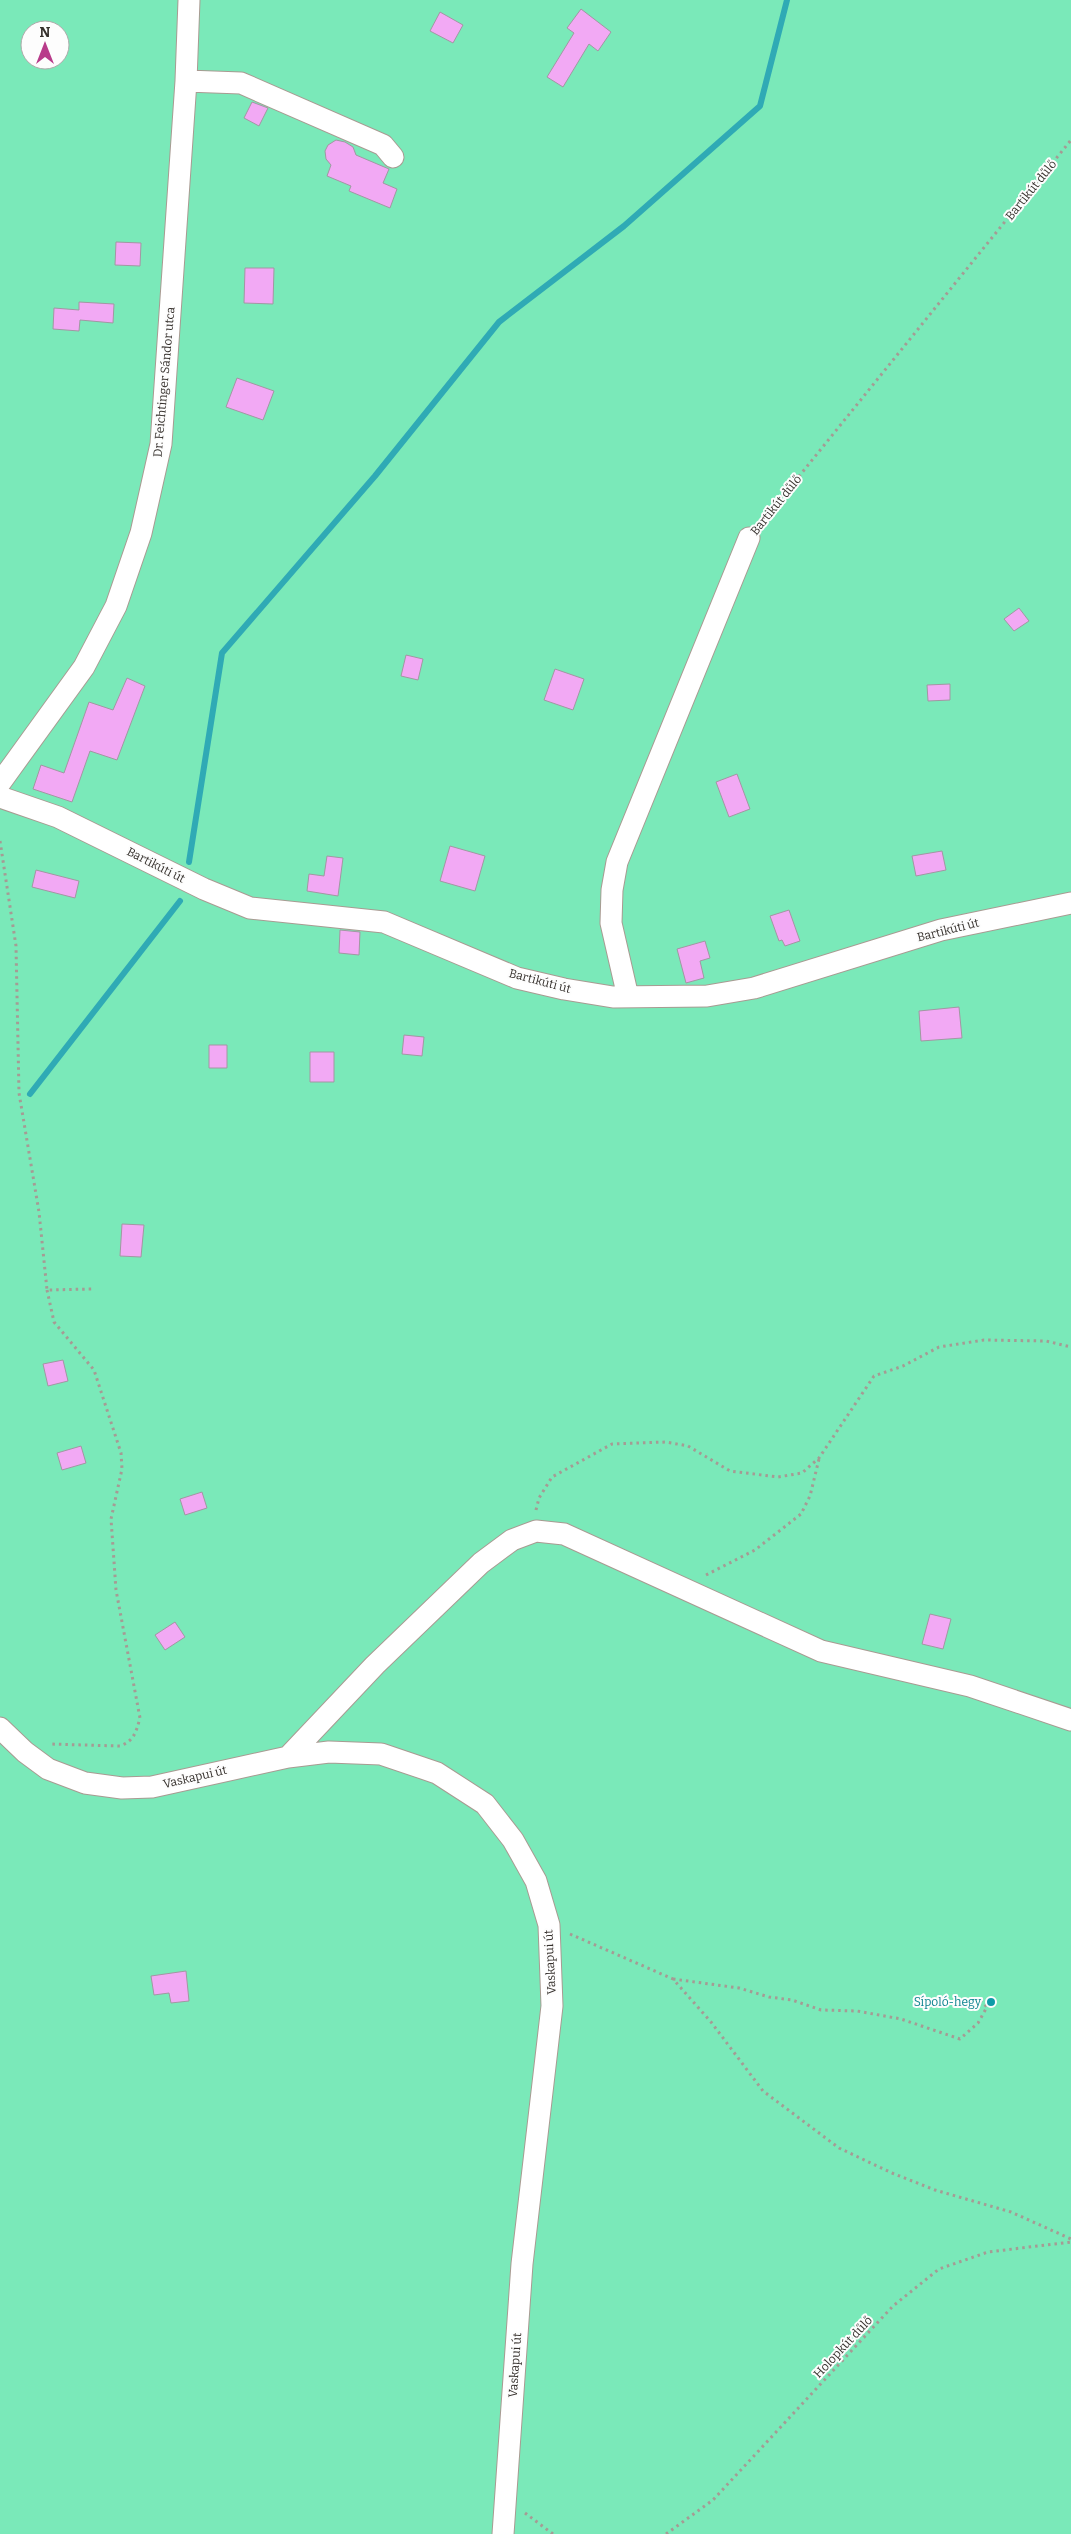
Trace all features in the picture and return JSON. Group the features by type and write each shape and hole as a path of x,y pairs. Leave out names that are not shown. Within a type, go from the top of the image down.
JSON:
{"street":[{"name":"Dr. Feichtinger Sándor utca","path":"0,783 84,667 116,606 141,533 160,444 186,81 189,0"},
{"path":"186,81 241,84 383,145 393,158"},
{"name":"Bartikút dűlő","path":"628,997 611,923 612,890 617,862 749,538"},
{"name":"Bartikúti út","path":"0,797 58,817 204,889 250,908 384,922 517,978 564,989 628,997 707,996 754,988 941,930 1071,903"},
{"path":"288,1757 375,1665 481,1563 512,1540 536,1531 564,1534 821,1651 970,1686 1071,1720"},
{"name":"Vaskapui út","path":"0,1728 25,1752 48,1770 85,1783 122,1788 152,1787 288,1757 329,1752 381,1754 437,1773 485,1804 513,1840 536,1881 549,1925 552,2006 522,2264 503,2534"}],"path":[{"name":"Bartikút dűlő","path":"749,538 1071,140"},
{"path":"0,840 16,946 19,1093 39,1212 47,1290 54,1322 94,1370 121,1453 122,1469 111,1519 116,1590 140,1718 136,1733 129,1743 120,1746 54,1743 25,1752"},
{"path":"47,1290 92,1289"},
{"path":"536,1531 535,1515 539,1498 552,1477 577,1461 612,1444 666,1442 688,1446 730,1471 778,1477 802,1473 820,1458 874,1376 903,1366 938,1348 984,1340 1046,1341 1071,1348"},
{"path":"688,1589 707,1574 755,1550 801,1514 810,1496 820,1458"},
{"path":"549,1925 673,1979 739,1988 769,1997 792,2000 821,2010 857,2011 901,2019 960,2039 978,2023 987,2007 980,2000"},
{"path":"673,1979 712,2022 763,2091 840,2148 892,2173 935,2190 1011,2212 1071,2240"},
{"name":"Holopkút dűlő","path":"666,2534 713,2500 893,2306 939,2269 988,2252 1071,2240"},
{"path":"505,2498 552,2534"}],"green space":[{"path":"0,0 1071,0 1071,2534 0,2534"}],"building":[{"path":"581,9 611,32 598,51 589,44 563,87 547,77 574,33 567,28"},
{"path":"440,12 463,25 453,43 430,31"},
{"path":"252,102 268,108 259,126 244,118"},
{"path":"336,140 345,142 353,147 356,155 389,169 383,183 397,189 390,208 349,191 351,186 327,176 331,165 326,159 325,151 328,145"},
{"path":"116,242 141,243 140,266 115,265"},
{"path":"245,268 274,268 273,304 244,303"},
{"path":"79,302 114,304 113,323 80,320 79,331 53,329 54,308 79,310"},
{"path":"237,378 274,391 263,420 226,407"},
{"path":"1019,608 1029,621 1014,631 1004,619"},
{"path":"406,655 423,659 418,680 401,676"},
{"path":"555,669 584,679 573,710 544,700"},
{"path":"127,678 145,686 117,760 90,751 72,802 33,789 41,765 64,773 89,702 113,710"},
{"path":"950,684 950,700 928,701 927,685"},
{"path":"737,774 750,809 729,817 716,782"},
{"path":"450,846 485,856 475,891 440,881"},
{"path":"942,851 946,870 916,876 912,856"},
{"path":"327,856 343,858 338,896 307,891 309,874 324,876"},
{"path":"36,870 79,881 75,898 32,887"},
{"path":"789,910 800,941 785,946 782,940 779,941 770,916"},
{"path":"340,930 360,932 359,955 339,953"},
{"path":"705,941 710,958 700,961 704,978 686,983 677,949"},
{"path":"959,1007 962,1038 921,1041 919,1011"},
{"path":"404,1035 424,1037 422,1056 402,1054"},
{"path":"209,1045 227,1045 227,1068 209,1068"},
{"path":"310,1052 334,1052 334,1082 310,1082"},
{"path":"122,1224 144,1225 141,1257 120,1256"},
{"path":"63,1360 68,1381 48,1386 43,1364"},
{"path":"81,1446 86,1463 62,1470 57,1453"},
{"path":"202,1492 207,1508 185,1515 180,1499"},
{"path":"930,1614 951,1619 943,1649 922,1644"},
{"path":"175,1622 185,1637 165,1650 155,1635"},
{"path":"186,1971 189,2001 171,2003 169,1993 154,1995 151,1976"}],"waterway":[{"path":"189,862 222,653 375,476 499,322 624,226 760,106 787,0"},
{"path":"30,1094 180,901"}],"place":[{"name":"Sípoló-hegy","path":"991,2002"}]}
